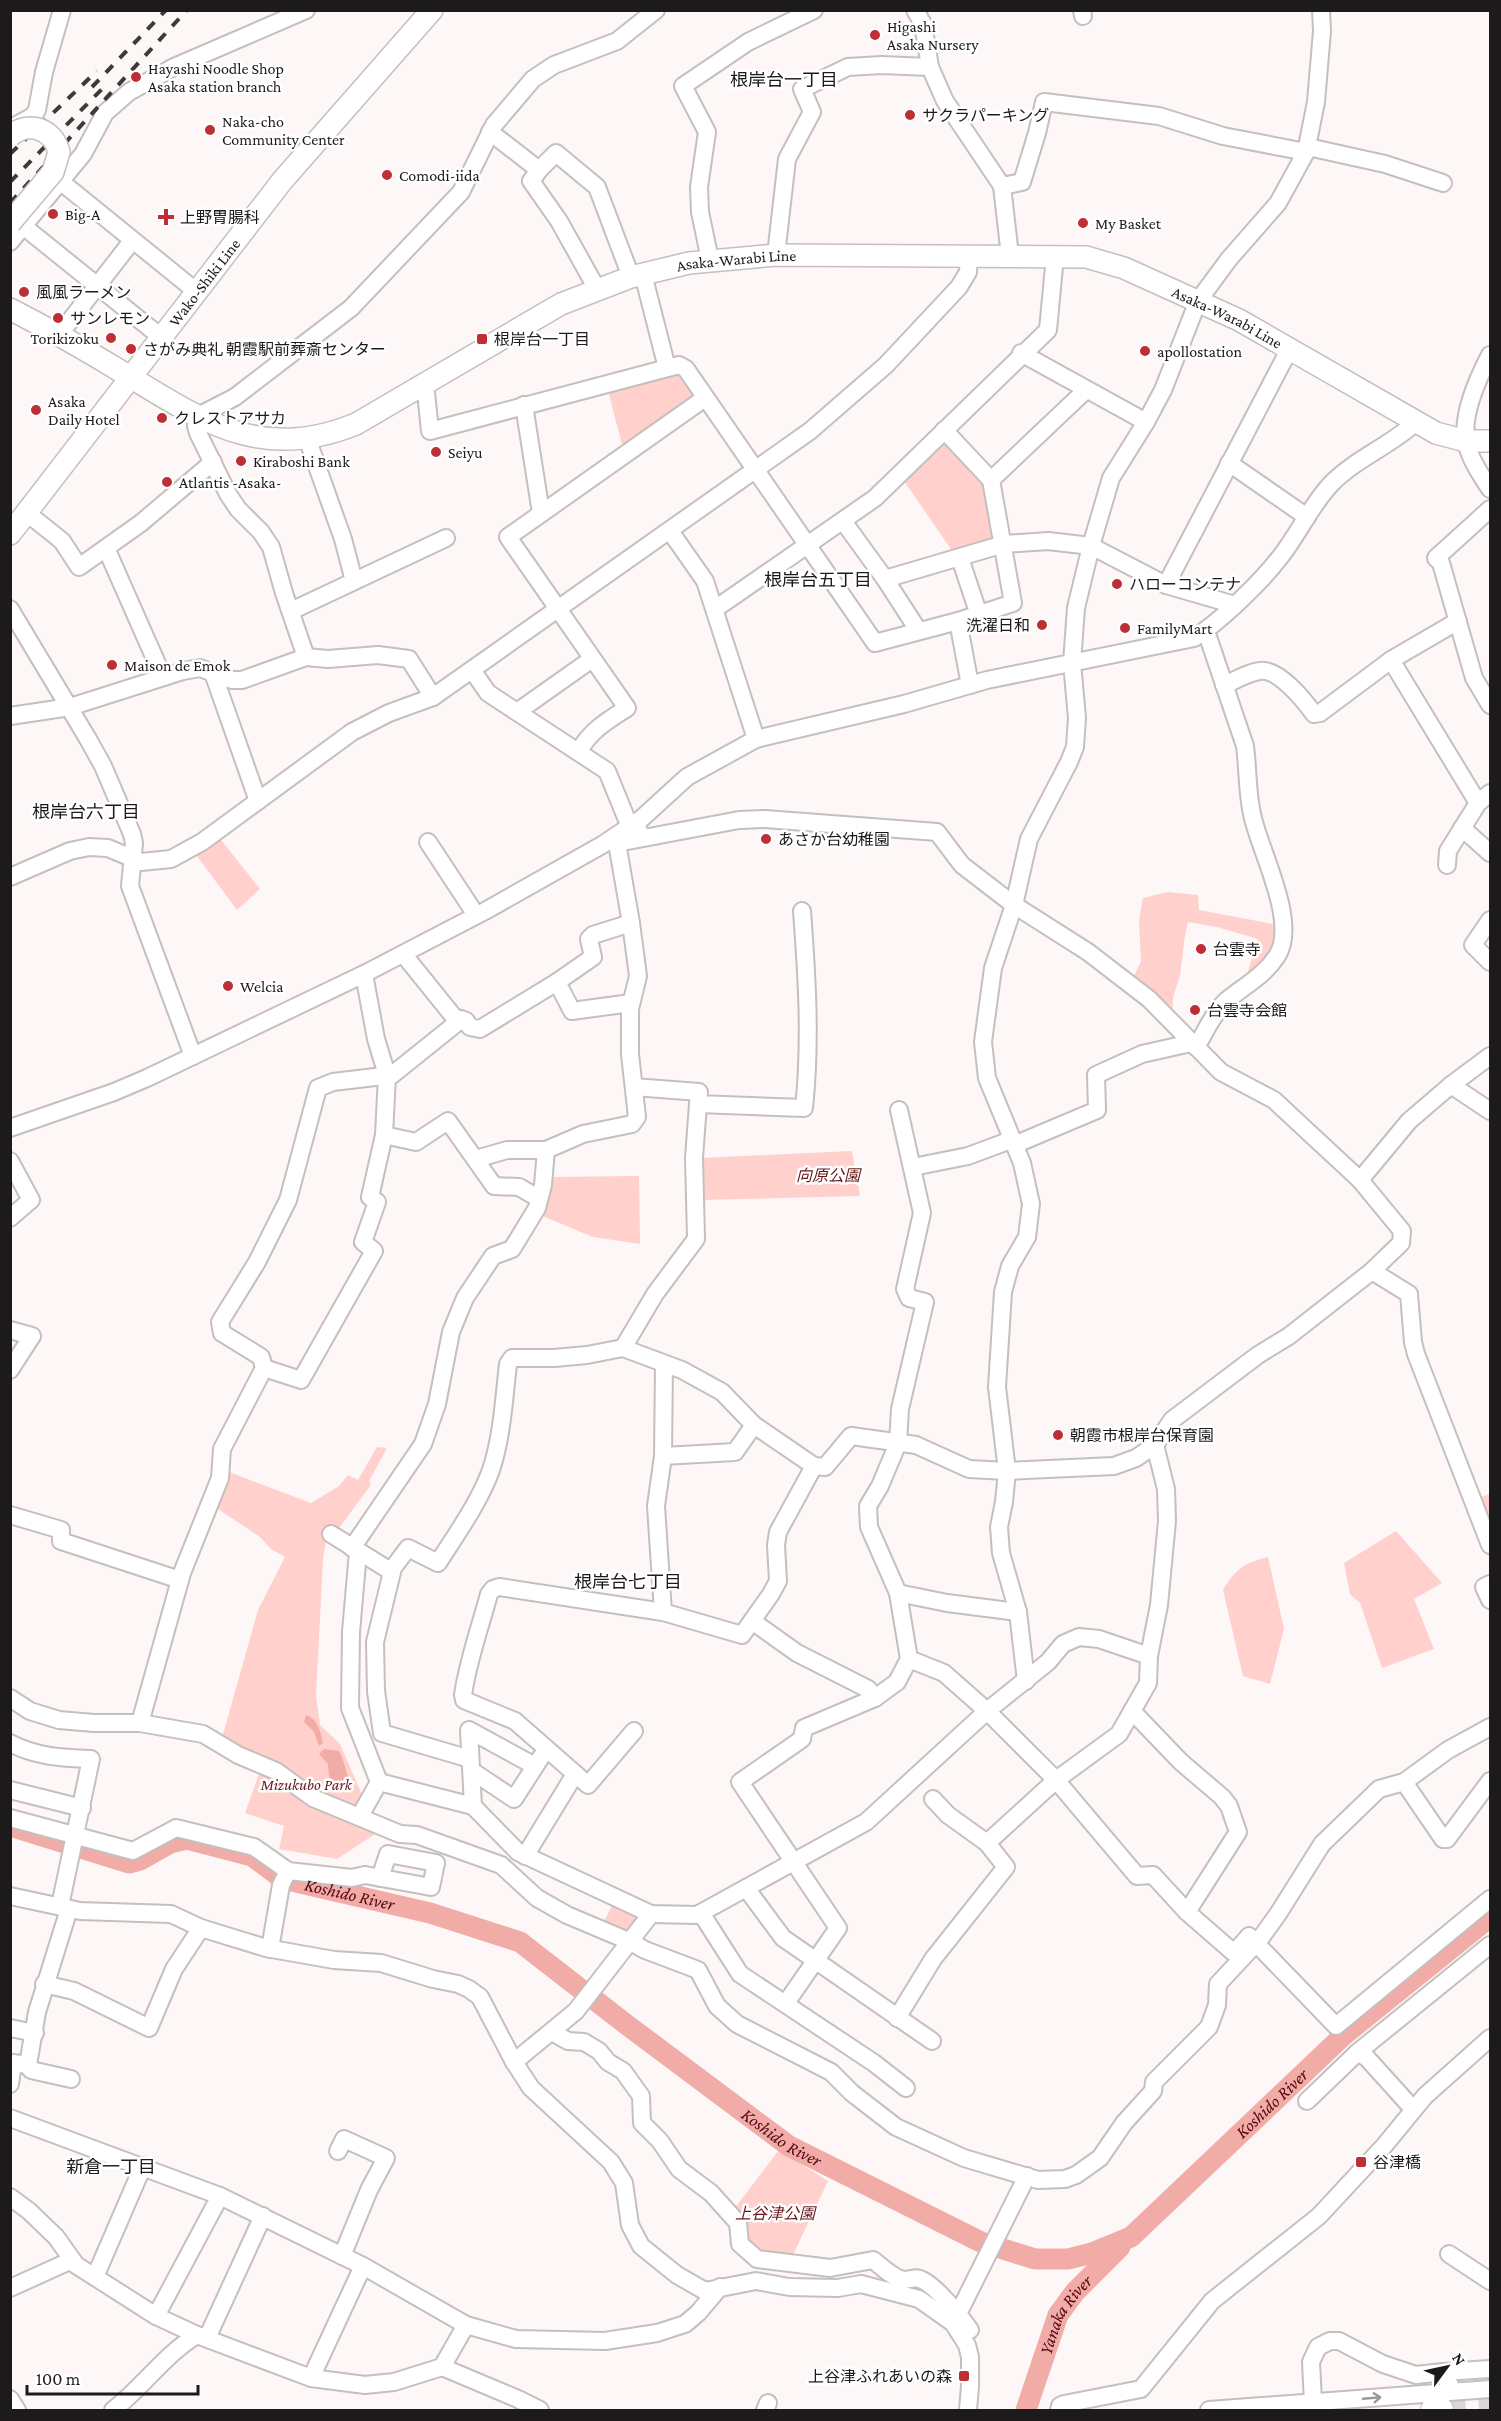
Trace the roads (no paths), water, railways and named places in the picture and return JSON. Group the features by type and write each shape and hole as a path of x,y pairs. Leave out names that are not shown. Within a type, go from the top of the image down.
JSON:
{"highway":[{"path":"1434,2410 1447,2401"}],"main road":[{"name":"Wako-Shiki Line","path":"10,534 161,337 319,137 432,10"},
{"path":"10,136 32,127 40,129 56,143 59,158 17,225"},
{"name":"Asaka-Warabi Line","path":"10,309 198,416 229,431 255,437 287,440 328,434 356,424 537,316 597,289 637,275 710,260 776,255 1091,258 1112,264 1239,320 1436,433 1466,441 1491,441"}],"street":[{"path":"10,129 33,116 37,110 44,72 62,10"},
{"path":"10,242 17,225 83,154 105,113 129,92 174,67 306,10"},
{"path":"306,657 271,547 261,532 238,508 198,433 196,426 198,416 235,397 351,308 461,192 490,132 511,102 532,79 554,65 617,41 656,10"},
{"path":"710,260 700,212 699,195 707,132 683,86 748,42 814,10"},
{"path":"915,10 923,24 930,67 945,101 1002,186 1010,256"},
{"path":"1026,1681 1018,1612 1001,1553 999,1527 1004,1502 1006,1471 998,1387 1003,1292 1010,1266 1027,1237 1031,1204 1022,1163 987,1078 983,1042 993,968 1014,905 1029,839 1075,747 1077,718 1072,663 1076,608 1090,546 1111,478 1163,390 1198,301 1229,259 1278,203 1307,150 1316,102 1322,31 1321,10"},
{"path":"776,255 787,159 812,112 802,89 848,66 930,67"},
{"path":"1002,186 1022,182 1044,102 1159,116 1223,136 1385,164 1443,183"},
{"path":"490,132 539,170"},
{"path":"597,289 559,220 531,181 556,153 597,187 637,275 667,368"},
{"path":"60,181 197,292"},
{"path":"17,225 161,337"},
{"path":"59,335 132,241"},
{"path":"10,877 70,851 89,847 108,848 133,860 151,862 180,855 202,842 352,732 389,713 433,697 810,431 905,347 959,287 968,272 969,256"},
{"path":"715,609 875,498 1021,353 1048,330 1055,256"},
{"path":"1166,585 1290,348"},
{"path":"1021,353 1146,422"},
{"path":"1491,355 1472,402 1466,428 1466,441 1480,472 1491,489"},
{"path":"425,383 430,431 679,365 686,369 875,643 979,615 1013,603 991,480 944,430"},
{"path":"991,480 1086,390"},
{"path":"579,751 587,736 597,727 627,708 508,537 705,398"},
{"path":"524,405 541,513"},
{"path":"638,831 687,777 756,739 904,704 970,685 1182,642 1206,631 1280,558 1323,493 1339,476 1416,422"},
{"path":"306,438 343,538 354,581"},
{"path":"27,513 62,541 80,567 141,523 213,462"},
{"path":"1229,463 1307,517"},
{"path":"1491,509 1436,558 1441,563 1474,678 1491,705"},
{"path":"843,520 918,630"},
{"path":"670,531 705,581 756,739"},
{"path":"291,612 446,538"},
{"path":"885,579 1004,544 1048,541 1090,546 1166,585 1234,605"},
{"path":"105,548 163,677"},
{"path":"960,558 979,615"},
{"path":"10,609 70,707 102,766 132,834 133,860 129,880 132,895 193,1056"},
{"path":"958,621 970,685"},
{"path":"1224,685 1259,671 1268,671 1299,693 1314,714 1320,713 1391,660 1458,621"},
{"path":"913,1167 968,1156 1012,1143 1097,1110 1096,1075 1142,1054 1194,1045 1225,1003 1263,974 1279,953 1284,931 1269,863 1253,822 1249,804 1245,746 1206,631"},
{"path":"10,716 70,707 163,677 200,668 232,680 242,680 306,657 328,659 378,655 409,659 433,697"},
{"path":"517,712 592,659"},
{"path":"1391,660 1484,798 1448,851 1447,865"},
{"path":"472,670 488,693 607,771 627,820 638,831"},
{"path":"213,673 258,801"},
{"path":"10,1128 114,1092 193,1056 404,955 615,840 638,831 765,819 937,832 962,865 1014,905 1088,952 1149,999 1221,1072 1274,1100 1360,1180 1402,1232 1401,1243 1372,1270 1289,1336 1258,1355 1172,1420 1155,1445 1136,1458 1114,1466 1006,1471 969,1469 916,1445 851,1436 825,1467 814,1466 754,1425 722,1392 682,1370 623,1348 554,1358 512,1358 508,1364 503,1412 492,1468 482,1491 438,1563 408,1548 392,1572 375,1642 376,1691 382,1733 471,1765 514,1799 546,1748"},
{"path":"1462,828 1491,853"},
{"path":"476,1159 507,1150 546,1150 583,1134 632,1124 637,1117 630,1054 631,1003 638,976 632,923 615,840"},
{"path":"428,842 476,915"},
{"path":"698,1104 804,1108 808,1077 809,1002 802,911"},
{"path":"1491,920 1473,945 1491,962"},
{"path":"140,1723 180,1580 220,1478 222,1449 264,1368 261,1356 222,1333 220,1322 257,1262 288,1200 318,1088 333,1082 392,1075 461,1019 466,1021 470,1027 480,1029 593,957 589,939 593,935 632,923"},
{"path":"404,955 458,1022"},
{"path":"264,1368 301,1380 375,1251 363,1242 377,1202 370,1197 384,1135 387,1075 376,1039 364,974"},
{"path":"557,982 572,1011 631,1003"},
{"path":"1360,1180 1409,1121 1451,1085 1491,1056"},
{"path":"1451,1085 1491,1111"},
{"path":"623,1348 655,1294 696,1239 694,1158 699,1092 634,1087"},
{"path":"786,2003 838,1928 740,1782 802,1738 804,1728 875,1698 897,1682 909,1659 898,1593 869,1527 868,1506 880,1486 898,1443 900,1409 925,1302 909,1298 905,1289 922,1213 899,1110"},
{"path":"384,1135 416,1142 448,1121 494,1186 519,1187 538,1198"},
{"path":"379,1782 350,1708 355,1550 423,1444 437,1404 451,1332 465,1298 493,1257 512,1249 537,1209 543,1185 546,1150"},
{"path":"10,1161 31,1200 10,1218"},
{"path":"1372,1270 1409,1294 1416,1354 1491,1545"},
{"path":"10,1330 32,1336 10,1370"},
{"path":"663,1612 656,1506 663,1456 664,1364"},
{"path":"663,1456 735,1452 754,1425"},
{"path":"987,1843 1056,1780 1119,1734 1148,1683 1149,1656 1159,1605 1167,1521 1166,1489 1155,1445"},
{"path":"634,1731 588,1785 515,1721 464,1700 462,1695 470,1655 493,1589 499,1587 663,1612 742,1635 778,1581 777,1532 814,1466"},
{"path":"10,1515 61,1530 62,1541 180,1580"},
{"path":"331,1534 392,1572"},
{"path":"1491,1584 1484,1587 1491,1600"},
{"path":"898,1593 947,1603 1018,1612"},
{"path":"752,1621 797,1653 868,1689 875,1698"},
{"path":"379,1782 472,1806 518,1852 651,1914 697,1915 866,1822 915,1780 987,1711 1026,1681 1048,1662 1063,1644 1071,1639 1099,1639 1149,1656"},
{"path":"909,1659 944,1673 987,1711 1056,1780 1137,1876 1153,1875 1187,1912 1234,1953 1249,1936 1336,2026 1491,1899"},
{"path":"10,1698 30,1711 59,1720 94,1724 140,1723 203,1734 238,1755 276,1771 313,1798 400,1834 417,1835 501,1865 537,1898 567,1915 645,1950 698,1970 717,2006 736,2024 831,2072 852,2093 896,2127 964,2158 1038,2180 1065,2179 1076,2175 1100,2158 1124,2122 1153,2091 1154,2082 1209,2027 1217,2005 1218,1984 1256,1943 1278,1914 1322,1844 1378,1789 1404,1782 1448,1750 1487,1735"},
{"path":"1132,1712 1181,1762 1222,1797 1229,1806 1238,1832 1187,1912"},
{"path":"472,1806 469,1730 535,1766"},
{"path":"10,1743 22,1749 57,1758 91,1759 82,1808 72,1840 64,1908 37,2012 28,2065 31,2070 71,2079"},
{"path":"525,1856 575,1774"},
{"path":"1404,1782 1443,1839 1447,1839 1491,1781"},
{"path":"360,1816 379,1782"},
{"path":"10,1790 82,1808"},
{"path":"897,2018 933,1959 1006,1867 987,1843 948,1815 933,1799"},
{"path":"10,1818 72,1840 133,1851 176,1828 254,1847 285,1877 352,1878 365,1875 380,1878"},
{"path":"270,1948 285,1877"},
{"path":"746,1888 783,1938 814,1962 932,2041"},
{"path":"10,1896 64,1908 101,1912 171,1914 201,1928 270,1948 334,1960 381,1963 458,1984 480,1997 514,2062 531,2088 611,2162 624,2183 630,2225 641,2246 677,2275 705,2291 756,2281 789,2287 838,2288 861,2284 919,2299 956,2318 970,2357 968,2410"},
{"path":"701,1913 740,1974 874,2062 906,2088"},
{"path":"514,2062 552,2032 589,1995 651,1914"},
{"path":"44,1984 74,1991 149,2028 174,1969 201,1928"},
{"path":"1307,2101 1358,2052 1491,1945"},
{"path":"10,2028 35,2033"},
{"path":"552,2032 568,2041 584,2042 600,2051 608,2062 623,2071 640,2096 642,2122 660,2141 679,2169 711,2193 738,2223 740,2244 757,2259 830,2268 873,2260 899,2278 921,2279 970,2330"},
{"path":"1059,2410 1064,2404 1141,2389 1212,2301 1319,2216 1384,2146 1413,2109 1491,2038"},
{"path":"1358,2052 1367,2058 1413,2109"},
{"path":"10,2084 13,2063 28,2065"},
{"path":"10,2118 220,2196 363,2266 466,2325 516,2339 615,2340 657,2333 685,2324 720,2287"},
{"path":"338,2151 344,2139 386,2158 369,2190 342,2256"},
{"path":"95,2277 143,2166"},
{"path":"956,2318 1027,2176"},
{"path":"156,2316 220,2196"},
{"path":"10,2197 56,2236 72,2260 95,2277 156,2316 202,2337 311,2378 365,2385 394,2382 442,2367 492,2387 535,2409"},
{"path":"113,2410 127,2400 150,2373 202,2337 263,2216"},
{"path":"1449,2254 1491,2281"},
{"path":"10,2288 72,2260"},
{"path":"311,2378 363,2266"},
{"path":"442,2367 466,2325"},
{"path":"1313,2402 1311,2362 1318,2347 1330,2341 1339,2341 1383,2364 1416,2375 1491,2369"},
{"path":"1443,2372 1447,2401"},
{"path":"1209,2410 1313,2402 1447,2401 1491,2389"},
{"path":"10,2399 17,2410"}],"waterway":[{"name":"Koshido River","path":"10,1826 129,1863 140,1860 170,1843 187,1839 252,1856 283,1879 430,1913 520,1942 789,2146 981,2242 1035,2259 1068,2259 1092,2253 1131,2237 1345,2034 1490,1917"},
{"name":"Yanaka River","path":"1026,2410 1058,2315 1075,2292 1120,2247"}],"tunnel":[{"path":"1440,2410 1490,2405"}],"railway":[{"path":"92,87 166,10"},
{"path":"10,203 187,10"},
{"path":"10,154 97,71"},
{"path":"10,182 107,84"}],"place":[{"name":"Higashi Asaka Nursery","path":"875,35"},
{"name":"Hayashi Noodle Shop Asaka station branch","path":"136,77"},
{"name":"サクラパーキング","path":"910,115"},
{"name":"Naka-cho Community Center","path":"210,130"},
{"name":"Comodi-iida","path":"387,175"},
{"name":"Big-A","path":"53,214"},
{"name":"上野胃腸科","path":"166,217"},
{"name":"My Basket","path":"1083,223"},
{"name":"風風ラーメン","path":"24,292"},
{"name":"サンレモン","path":"58,318"},
{"name":"Torikizoku","path":"111,338"},
{"name":"根岸台一丁目","path":"482,339"},
{"name":"さがみ典礼 朝霞駅前葬斎センター","path":"131,349"},
{"name":"apollostation","path":"1145,351"},
{"name":"Asaka Daily Hotel","path":"36,410"},
{"name":"クレストアサカ","path":"162,418"},
{"name":"Seiyu","path":"436,452"},
{"name":"Kiraboshi Bank","path":"241,461"},
{"name":"Atlantis -Asaka-","path":"167,482"},
{"name":"ハローコンテナ","path":"1117,584"},
{"name":"洗濯日和","path":"1042,625"},
{"name":"FamilyMart","path":"1125,628"},
{"name":"Maison de Emok","path":"112,665"},
{"name":"あさか台幼稚園","path":"766,839"},
{"name":"台雲寺","path":"1201,949"},
{"name":"Welcia","path":"228,986"},
{"name":"台雲寺会館","path":"1195,1010"},
{"name":"朝霞市根岸台保育園","path":"1058,1435"},
{"name":"谷津橋","path":"1361,2162"},
{"name":"上谷津ふれあいの森","path":"964,2376"}],"district":[{"name":"根岸台一丁目","path":"784,80"},
{"name":"根岸台五丁目","path":"818,580"},
{"name":"根岸台六丁目","path":"86,812"},
{"name":"根岸台七丁目","path":"628,1582"},
{"name":"新倉一丁目","path":"111,2167"}],"park label":[{"name":"向原公園","path":"828,1175"},
{"name":"Mizukubo Park","path":"306,1784"},
{"name":"上谷津公園","path":"775,2213"}]}
